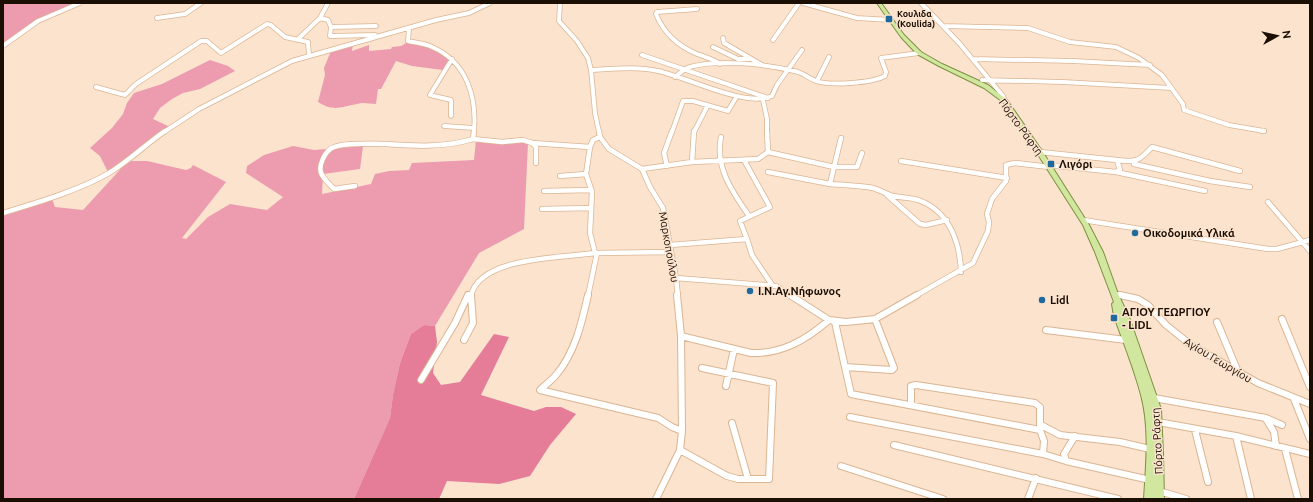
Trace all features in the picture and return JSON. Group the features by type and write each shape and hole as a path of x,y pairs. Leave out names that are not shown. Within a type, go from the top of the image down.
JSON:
{"main road":[{"name":"Πόρτο Ράφτη","path":"879,3 908,42 919,53 993,89 1004,101 1040,152 1083,220 1099,252 1114,294 1125,317 1154,398 1158,422 1159,495"},
{"name":"Πόρτο Ράφτη","path":"1114,294 1118,316 1147,402 1150,420 1149,499"}],"street":[{"path":"3,46 38,21 80,3"},
{"path":"157,18 185,14 201,3"},
{"path":"298,40 320,18 328,3"},
{"path":"3,213 34,204 96,180 110,172 163,132 206,105 292,61 309,55 409,29 436,20 468,13 490,3"},
{"path":"560,3 559,21 582,47 591,70 595,113 600,137 609,149 642,169 692,162 758,159 768,152 834,167 857,168 862,153"},
{"path":"773,40 799,3"},
{"path":"803,3 865,21 891,20"},
{"path":"921,3 973,59 990,80 993,89"},
{"path":"697,9 657,12 656,14 659,25 679,46 715,60 720,64"},
{"path":"320,18 326,19 330,23 330,37 382,36"},
{"path":"96,87 125,95 136,84 201,41 207,41 221,53 267,24 271,25 285,37 308,42 309,55"},
{"path":"331,27 376,26"},
{"path":"943,26 1028,28 1070,42 1116,47 1139,58 1162,75 1183,104 1184,110 1234,126 1264,130"},
{"path":"409,29 408,41 435,48 452,59 466,74 476,112 473,139"},
{"path":"723,38 724,43 763,65"},
{"path":"713,46 738,58 751,59"},
{"path":"771,99 779,81 789,70 802,50"},
{"path":"675,76 689,67 720,64 763,65 789,70 817,81 831,83 878,80 885,76 886,72 880,58 919,53"},
{"path":"642,55 771,99"},
{"path":"817,81 829,57"},
{"path":"451,116 451,100 430,95 452,59"},
{"path":"973,59 1073,61 1150,66"},
{"path":"591,70 640,69 659,71 737,96 763,100 771,99"},
{"path":"982,80 1171,88"},
{"path":"666,166 664,153 683,101 689,100 728,110 737,96"},
{"path":"763,100 768,119 768,152"},
{"path":"692,162 693,132 708,105"},
{"path":"444,126 474,128"},
{"path":"600,137 594,140 590,147 586,174 591,190 591,241 596,253 579,331 556,375 540,390 658,418 672,427 682,431"},
{"path":"721,137 718,153 725,180 749,216"},
{"path":"830,184 841,138"},
{"path":"355,186 334,189 322,175 320,170 326,154 333,147 366,144 417,146 446,144 473,139 502,142 523,140 532,143 590,147"},
{"path":"532,143 536,147 536,163"},
{"path":"1135,162 1152,147 1240,171"},
{"path":"1040,152 1135,162 1180,170"},
{"path":"744,160 770,207 740,221 752,255 772,285"},
{"path":"1116,172 1120,170 1117,160"},
{"path":"901,161 1007,178"},
{"path":"1135,162 1210,181 1250,186"},
{"path":"681,336 751,353 769,353 793,345 832,321 876,319 961,272 973,263 988,230 989,222 987,214 992,199 1003,186 1007,178 1006,165 1009,163 1116,172 1205,191"},
{"name":"Μαρκοπούλου","path":"642,169 650,187 663,208 676,278 681,336 682,431 680,450 656,499"},
{"path":"768,172 830,184 869,187 885,193 920,201 938,210 947,220 955,237 961,254 961,272"},
{"path":"560,176 586,174"},
{"path":"544,191 591,190"},
{"path":"885,193 920,224 926,225 947,220"},
{"path":"1268,202 1310,251"},
{"path":"542,209 591,208"},
{"path":"1083,220 1268,249 1277,249 1310,240"},
{"path":"670,245 747,239"},
{"path":"421,380 455,323 467,296 472,293 479,281 487,275 513,263 522,261 569,258 596,253 671,252"},
{"path":"676,278 772,285 780,288 832,321 852,394 911,406 1041,427 1060,435 1120,442 1150,449"},
{"path":"464,340 471,329 474,320 472,293"},
{"name":"Αγίου Γεωργίου","path":"1114,294 1133,297 1144,302 1166,325 1191,345 1258,383 1294,399 1310,404"},
{"path":"845,367 892,370 894,368 876,319"},
{"path":"1282,319 1310,387"},
{"path":"1217,322 1238,372"},
{"path":"1046,330 1126,340"},
{"path":"726,386 734,349"},
{"path":"680,450 727,476 738,479 768,479 773,382 702,368"},
{"path":"911,406 911,386 916,385 1035,403 1040,407 1041,427 1044,441 1043,454"},
{"path":"1154,398 1266,418 1282,425"},
{"path":"1294,399 1310,439"},
{"path":"850,417 1043,454 1066,461 1150,480"},
{"path":"1266,418 1274,432 1276,446"},
{"path":"1158,422 1195,430 1236,436 1310,454"},
{"path":"732,423 748,479"},
{"path":"1195,430 1208,482"},
{"path":"1066,461 1064,454 1075,436"},
{"path":"1236,436 1251,499"},
{"path":"894,445 1118,499"},
{"path":"1286,449 1298,499"},
{"path":"841,466 927,496 943,499"},
{"path":"1028,499 1036,478"},
{"path":"1159,495 1186,499"}],"shaded area":[{"path":"3,3 79,3 55,13 3,45"},
{"path":"408,42 427,46 450,59 443,70 412,66 396,61 381,89 378,89 376,104 362,103 333,108 318,102 325,75 324,68 331,51 353,44 352,51 369,45 369,51 391,49 392,47 401,46"},
{"path":"210,60 228,66 235,71 200,89 183,93 160,108 153,119 170,127 108,172 100,156 90,148 112,128 123,114 127,103 134,93 162,84"},
{"path":"476,140 517,141 528,143 524,229 479,253 435,326 424,325 411,334 400,363 390,418 354,499 3,499 3,214 52,199 55,207 83,210 128,161 147,161 186,170 191,168 193,165 226,182 182,238 186,239 208,217 230,204 267,210 283,197 246,173 247,166 264,155 293,146 314,150 363,146 360,169 323,174 322,194 371,184 375,174 389,171 409,170 412,163 474,160"},
{"path":"424,325 435,326 437,342 433,373 441,385 460,382 494,334 509,337 481,395 534,411 546,407 561,407 576,414 550,445 530,476 499,484 447,481 439,499 354,499 390,418 400,363 411,334"}],"place":[{"name":"Κουλιδα (Koulida)","path":"889,19"},
{"name":"Λιγόρι","path":"1051,164"},
{"name":"Οικοδομικά Υλικά","path":"1135,233"},
{"name":"Ι.Ν.Αγ.Νήφωνος","path":"750,291"},
{"name":"Lidl","path":"1042,300"},
{"name":"ΑΓΙΟΥ ΓΕΩΡΓΙΟΥ - LIDL","path":"1114,318"}]}
